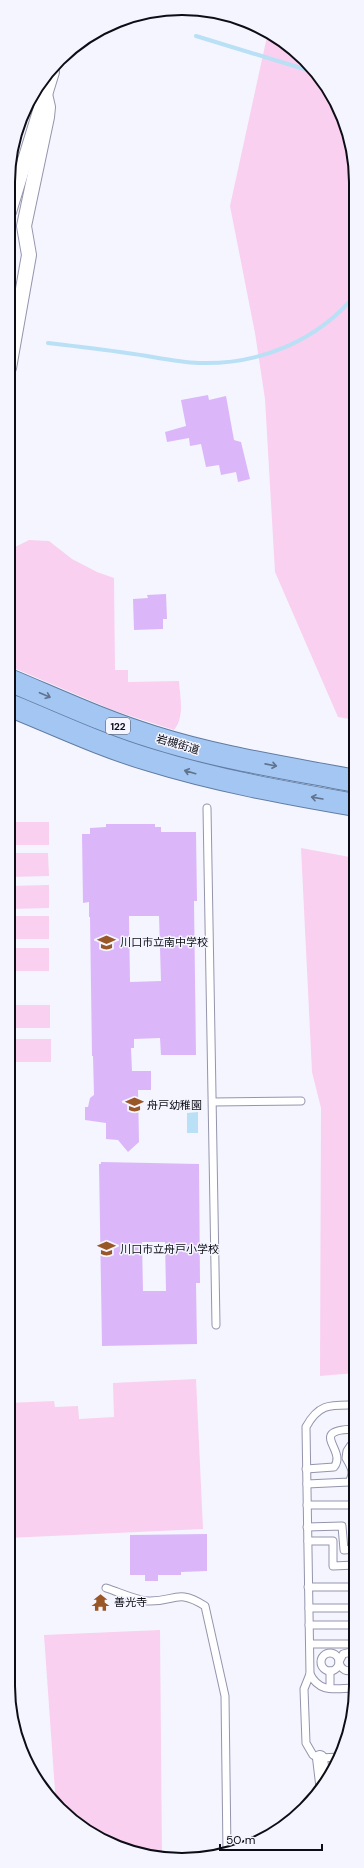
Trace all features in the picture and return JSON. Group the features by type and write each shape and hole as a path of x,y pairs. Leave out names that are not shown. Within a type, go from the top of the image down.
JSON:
{"highway":[{"name":"岩槻街道","path":"15,683 111,723 154,738 232,758 349,780"},
{"name":"122","path":"15,708 103,745 149,760 228,782 349,804"}],"street":[{"path":"15,192 49,81"},
{"path":"15,334 29,255 24,226 47,117 48,107 45,94"},
{"path":"320,1758 322,1777"}],"lane":[{"path":"207,808 216,1325"},
{"path":"213,1102 302,1101"},
{"path":"333,1757 320,1758 313,1755 306,1743 304,1689 310,1674 310,1644 306,1427 312,1416 324,1406 349,1406"},
{"path":"306,1469 334,1467 338,1459 330,1439 334,1432 339,1429 349,1429"},
{"path":"349,1448 346,1458 349,1463"},
{"path":"306,1484 349,1482"},
{"path":"307,1505 349,1505"},
{"path":"307,1527 342,1526 344,1550 349,1550"},
{"path":"308,1541 332,1541 333,1566 349,1565"},
{"path":"308,1587 349,1586"},
{"path":"106,1588 148,1601 179,1596 194,1599 205,1606 225,1696 227,1846"},
{"path":"309,1608 349,1608"},
{"path":"309,1625 349,1624"},
{"path":"310,1644 349,1644"},
{"path":"349,1653 343,1654 339,1662 336,1669 330,1671 324,1669 320,1662 324,1654 336,1654 339,1662 343,1669 349,1670"},
{"path":"330,1671 330,1688"},
{"path":"310,1674 314,1683 321,1688 349,1688"}],"shaded area":[{"path":"267,38 292,56 308,72 321,89 332,108 340,128 348,160 349,719 338,717 275,572 265,399 255,333 230,206"},
{"path":"29,540 49,541 72,559 97,572 114,578 115,670 128,670 128,682 179,681 181,713 180,719 174,730 115,711 15,669 15,547"},
{"path":"15,822 49,822 49,845 15,845"},
{"path":"301,848 349,857 349,1374 320,1376 321,1108 312,1072"},
{"path":"15,853 48,853 49,876 15,877"},
{"path":"49,885 49,908 15,909 15,886"},
{"path":"15,916 49,916 49,939 15,939"},
{"path":"15,948 49,948 49,971 15,971"},
{"path":"15,1005 50,1005 50,1028 15,1028"},
{"path":"15,1039 51,1039 51,1062 15,1062"},
{"path":"196,1379 203,1529 15,1538 15,1403 54,1401 55,1407 78,1406 79,1419 114,1417 113,1383"},
{"path":"160,1630 162,1852 128,1844 98,1831 72,1812 55,1795 44,1635"}],"water":[{"path":"198,1112 198,1133 187,1133 187,1113"}],"building":[{"path":"208,395 209,400 226,396 234,440 241,442 250,479 238,482 236,472 221,475 219,465 206,467 201,444 190,446 189,438 167,442 165,432 186,426 181,400"},
{"path":"166,594 167,619 163,619 163,629 134,630 133,599 148,598 147,595"},
{"path":"106,824 155,824 155,827 161,827 161,832 196,832 197,901 194,901 196,1055 161,1055 160,1038 134,1039 134,1048 131,1048 132,1071 151,1071 151,1090 138,1090 139,1142 128,1152 118,1140 106,1139 106,1123 85,1120 85,1107 88,1107 90,1098 94,1095 90,917 89,902 83,903 82,834 90,834 90,828 106,827","holes":["129,916 159,916 161,981 130,982"]},
{"path":"101,1162 199,1164 200,1283 196,1283 197,1344 102,1346 99,1164 101,1164","holes":["142,1242 165,1242 166,1291 143,1291"]},
{"path":"207,1534 207,1571 181,1572 181,1575 158,1575 158,1581 145,1581 145,1575 130,1575 130,1535"}],"waterway":[{"path":"196,36 305,69"},
{"path":"48,343 199,363 221,363 244,360 286,347 305,337 324,325 341,311 349,302"}],"place":[{"name":"川口市立南中学校","path":"107,942"},
{"name":"舟戸幼稚園","path":"134,1105"},
{"name":"川口市立舟戸小学校","path":"107,1249"},
{"name":"善光寺","path":"101,1602"}]}
